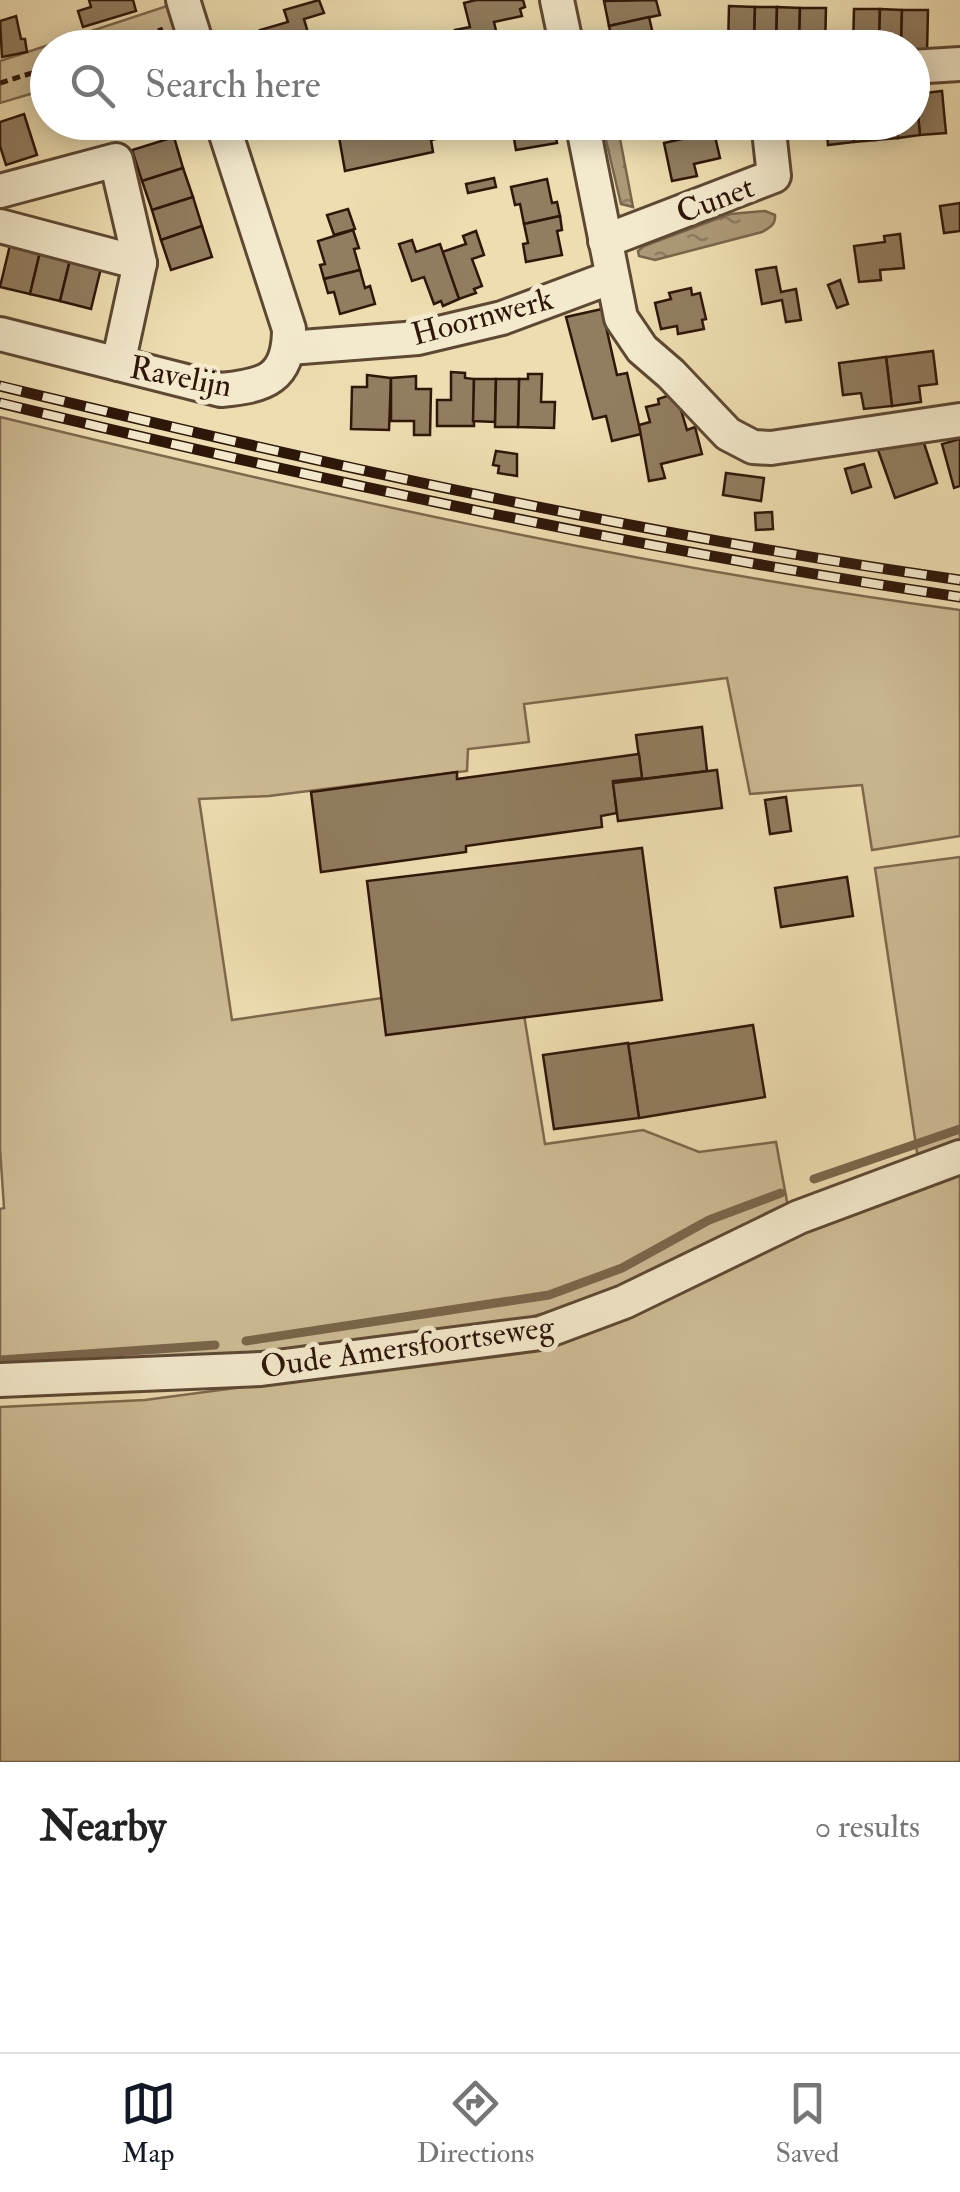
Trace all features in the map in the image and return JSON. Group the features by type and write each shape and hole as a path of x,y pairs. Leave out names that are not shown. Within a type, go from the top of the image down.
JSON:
{"street":[{"path":"558,0 564,30"},
{"path":"930,66 960,64"},
{"path":"228,140 289,329 288,348"},
{"path":"586,140 621,318 642,350 671,374 728,434 753,447 772,448 960,420"},
{"name":"Cunet","path":"606,241 774,176 770,140"},
{"path":"0,191 116,160 140,263 118,364"},
{"path":"0,226 140,263"},
{"name":"Hoornwerk","path":"288,348 418,338 502,318 612,276"},
{"name":"Ravelijn","path":"0,334 221,390 258,387 280,370 288,348"},
{"name":"Oude Amersfoortseweg","path":"0,1380 261,1369 541,1334 624,1302 799,1218 960,1157"}],"path":[{"path":"165,30 190,22"},
{"path":"0,83 30,74"}],"shaded area":[{"path":"173,4 183,30 94,30"},
{"path":"30,51 30,94 0,103 0,61"},
{"path":"0,417 477,526 718,572 960,610 960,836 872,850 862,785 750,794 727,678 524,704 529,742 468,749 467,771 269,796 199,799 232,1020 518,978 545,1144 643,1130 699,1152 776,1142 788,1207 614,1290 503,1323 312,1351 0,1376 0,1209 4,1208 0,1148"},
{"path":"960,857 960,1143 918,1159 875,868"},
{"path":"960,1172 960,1762 0,1762 0,1407 145,1400 534,1348 612,1325 815,1228"}],"water":[{"path":"606,140 620,140 633,207 621,204"},
{"path":"765,211 775,218 772,226 762,232 655,260 639,256 638,251 644,246 730,214"}],"building":[{"path":"89,0 133,0 136,11 83,27 78,11 91,7"},
{"path":"319,0 324,13 304,19 307,30 260,30 288,22 284,10"},
{"path":"523,0 525,7 520,9 522,16 494,22 496,30 455,30 470,27 464,3"},
{"path":"656,0 660,15 609,26 604,1"},
{"path":"729,6 755,7 754,30 728,30"},
{"path":"755,7 777,7 776,30 754,30"},
{"path":"777,7 800,8 799,30 776,30"},
{"path":"800,8 826,8 825,30 799,30"},
{"path":"854,9 880,9 879,30 853,30"},
{"path":"880,9 902,10 901,30 879,30"},
{"path":"902,10 928,10 928,30 901,30"},
{"path":"16,16 27,52 2,57 0,21"},
{"path":"649,17 652,30 610,30 609,26"},
{"path":"942,91 946,133 930,134 930,92"},
{"path":"24,114 37,155 6,165 0,146 0,122"},
{"path":"175,140 183,168 142,181 132,150"},
{"path":"340,140 431,140 433,152 345,171"},
{"path":"514,140 556,140 557,143 516,150"},
{"path":"716,140 720,158 694,164 697,176 672,181 664,143"},
{"path":"828,140 854,140 854,142 828,145"},
{"path":"183,168 193,197 152,210 142,181"},
{"path":"494,178 496,187 468,193 466,184"},
{"path":"547,179 552,203 557,202 560,216 524,224 511,187"},
{"path":"193,197 202,226 161,240 152,210"},
{"path":"960,203 960,231 944,233 940,206"},
{"path":"348,209 355,229 334,235 327,215"},
{"path":"560,216 562,230 557,231 562,255 526,262 524,224"},
{"path":"202,226 212,257 171,270 161,240"},
{"path":"353,230 360,270 324,279 320,265 325,264 318,241"},
{"path":"476,231 484,255 472,259 482,286 474,289 476,293 459,299 442,252 466,244 463,236"},
{"path":"900,234 904,268 880,270 881,280 859,282 854,246 885,242 884,236"},
{"path":"412,240 416,252 440,244 459,299 443,306 441,301 434,304 424,277 412,281 399,244"},
{"path":"10,245 40,252 30,294 0,287"},
{"path":"40,252 70,260 60,301 30,294"},
{"path":"70,260 101,268 91,309 60,301"},
{"path":"776,267 781,292 796,289 801,320 786,322 782,300 762,304 756,270"},
{"path":"360,270 375,304 340,314 334,292 328,293 324,279"},
{"path":"840,280 848,304 837,308 828,285"},
{"path":"691,288 692,295 700,293 706,319 702,320 704,329 678,334 677,326 661,329 655,303 671,299 669,293"},
{"path":"602,309 617,375 627,373 641,434 612,441 606,416 593,419 566,317"},
{"path":"933,351 937,384 919,386 921,402 892,406 886,357"},
{"path":"886,357 892,406 864,409 861,393 843,395 839,363"},
{"path":"451,372 465,373 465,378 474,379 474,426 437,426 437,400 451,400"},
{"path":"528,374 542,374 541,402 555,402 554,428 518,427 519,379 528,379"},
{"path":"367,375 391,378 389,430 351,429 352,387 367,387"},
{"path":"416,376 416,389 431,389 430,435 414,435 414,421 391,421 391,378"},
{"path":"474,379 496,379 495,422 473,421"},
{"path":"496,379 519,379 518,427 495,427"},
{"path":"676,393 687,430 695,427 702,454 661,464 665,478 649,481 639,425 650,422 646,407"},
{"path":"922,437 937,483 895,498 878,450"},
{"path":"960,439 960,486 954,488 942,444"},
{"path":"496,451 517,454 517,476 498,473 499,466 493,465"},
{"path":"864,464 871,487 852,493 845,469"},
{"path":"726,473 764,478 761,501 723,495"},
{"path":"772,512 773,529 756,530 755,513"},
{"path":"702,727 707,771 642,779 636,735"},
{"path":"639,754 642,778 613,781 617,813 601,816 602,827 466,846 466,852 321,872 311,792 457,772 457,779"},
{"path":"717,770 722,808 618,821 613,783"},
{"path":"786,797 791,831 770,834 765,800"},
{"path":"642,848 662,1000 386,1035 367,881"},
{"path":"847,877 853,916 781,927 775,888"},
{"path":"753,1025 765,1097 639,1118 628,1044"},
{"path":"628,1043 639,1118 554,1129 543,1055"}],"waterway":[{"path":"814,1179 960,1129"},
{"path":"246,1341 549,1295 622,1268 709,1220 781,1193"},
{"path":"0,1360 215,1345"}],"railway":[{"path":"0,386 478,495 718,541 960,580"},
{"path":"0,403 478,511 718,557 960,597"}]}
